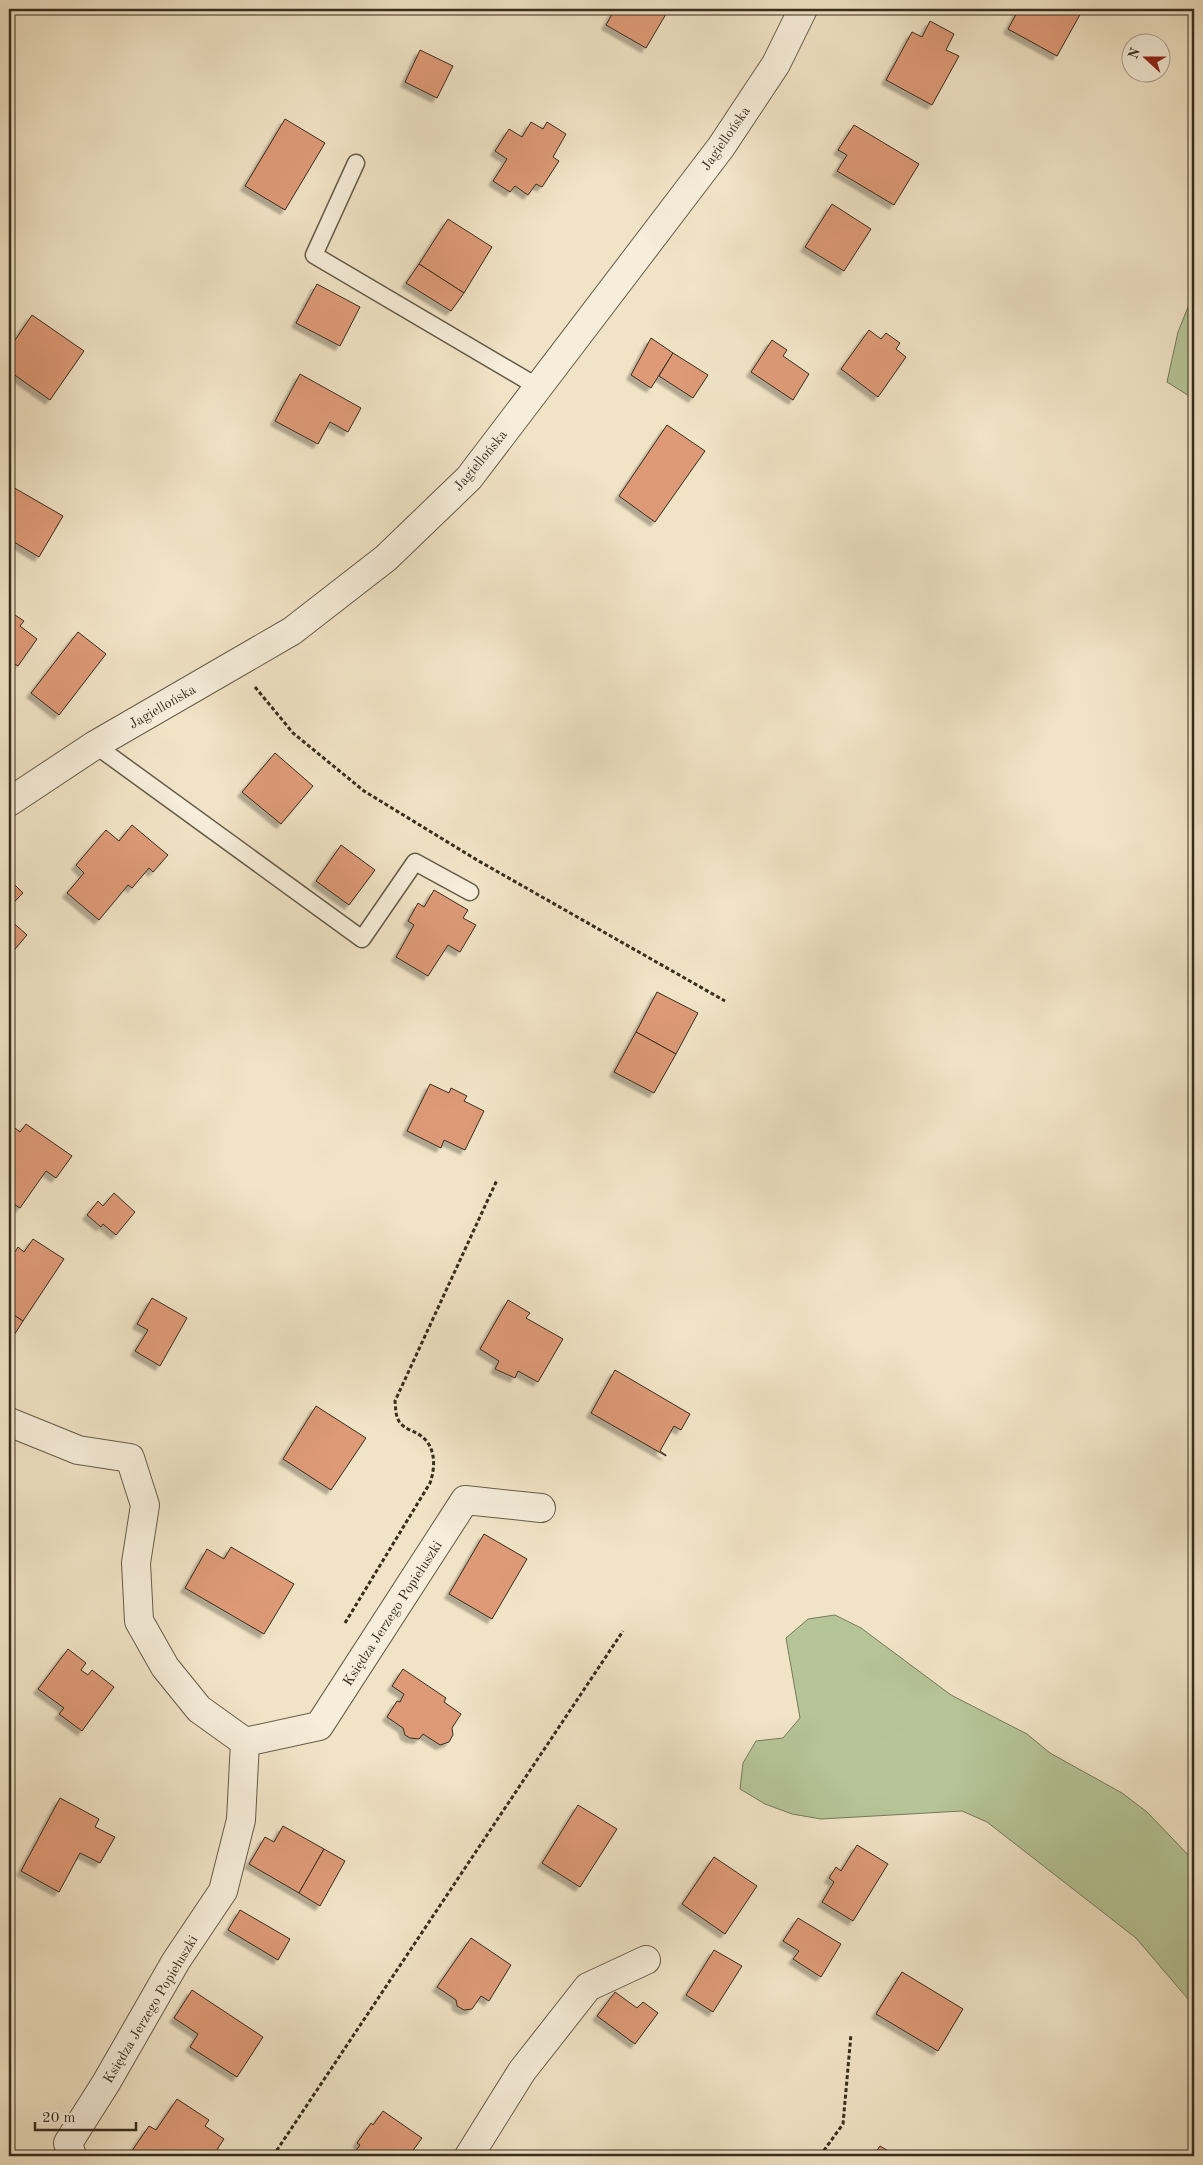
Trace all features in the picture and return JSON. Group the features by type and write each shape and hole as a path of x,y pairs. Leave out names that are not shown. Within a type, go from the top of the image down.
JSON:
{"street":[{"name":"Jagiellońska","path":"9,802 95,745 292,631 386,558 469,478 721,147 776,64 803,9"},
{"path":"9,1422 78,1450 130,1458 145,1506 136,1563 139,1621 165,1667 199,1709 245,1742"},
{"name":"Księdza Jerzego Popiełuszki","path":"72,2156 68,2143 106,2084 176,1961 223,1891 241,1820 245,1742 319,1726 465,1500 542,1508"},
{"path":"469,2156 522,2071 588,1987 646,1960"}],"lane":[{"path":"356,163 314,255 538,387"},
{"path":"95,745 362,939 415,862 470,892"}],"path":[{"path":"236,663 292,733 364,791 477,860 726,1001"},
{"path":"344,1626 430,1483 434,1471 434,1460 427,1440 401,1423 396,1415 395,1401 497,1180"},
{"path":"272,2156 623,1631"},
{"path":"820,2156 843,2124 851,2034"}],"green space":[{"path":"1194,292 1194,399 1167,382 1178,332"},
{"path":"835,1615 861,1628 951,1695 1027,1734 1050,1753 1122,1793 1147,1812 1194,1861 1194,2006 1136,1938 987,1822 962,1811 821,1819 792,1814 765,1804 740,1789 743,1763 756,1741 783,1738 800,1718 786,1638 808,1619"}],"building":[{"path":"615,9 669,9 646,48 606,25"},
{"path":"1019,9 1078,9 1082,11 1057,56 1008,29"},
{"path":"930,21 954,34 946,50 959,56 932,105 886,80 912,32 922,37"},
{"path":"420,50 453,66 437,98 405,82"},
{"path":"285,119 325,143 285,210 245,186"},
{"path":"531,122 543,129 547,122 566,134 553,157 559,161 542,187 536,184 528,195 515,186 510,192 493,181 507,159 495,151 509,129 522,137"},
{"path":"854,125 919,164 894,205 837,171 847,155 838,150"},
{"path":"832,204 871,229 844,271 805,247"},
{"path":"448,219 492,247 464,293 419,264"},
{"path":"419,264 464,293 451,311 406,283"},
{"path":"317,284 360,307 340,346 296,323"},
{"path":"32,315 84,351 50,400 9,371 9,349"},
{"path":"869,330 881,339 886,333 900,343 896,349 906,357 878,397 841,369"},
{"path":"651,338 673,353 651,388 631,375"},
{"path":"772,340 787,350 783,356 809,374 793,400 751,372"},
{"path":"673,353 708,375 693,398 659,376"},
{"path":"300,374 361,408 348,432 330,422 318,444 275,421"},
{"path":"667,425 705,451 655,522 619,496"},
{"path":"11,486 63,516 39,557 9,539 9,491"},
{"path":"15,615 24,621 20,626 37,639 18,666 9,660 9,618 11,620"},
{"path":"78,632 106,654 59,715 31,693"},
{"path":"275,753 313,786 281,824 242,792"},
{"path":"132,825 168,855 153,872 149,868 132,888 128,885 99,920 67,893 84,873 76,865 106,830 119,841"},
{"path":"341,845 375,870 349,905 316,881"},
{"path":"9,879 23,893 9,907"},
{"path":"434,890 468,910 463,918 476,925 460,952 448,945 428,976 396,957 414,925 408,921 418,903 424,907"},
{"path":"9,919 27,935 9,956"},
{"path":"657,992 698,1013 676,1054 636,1032"},
{"path":"636,1032 676,1054 654,1093 614,1072"},
{"path":"430,1084 449,1093 451,1088 467,1096 464,1101 484,1111 465,1150 444,1140 441,1148 407,1131"},
{"path":"26,1124 72,1156 56,1178 46,1171 20,1208 9,1201 9,1148 11,1144 9,1143 9,1138 15,1128 20,1132"},
{"path":"114,1193 135,1212 116,1235 103,1224 101,1227 87,1215 98,1201 103,1206"},
{"path":"33,1239 64,1259 23,1321 9,1312 9,1261 18,1247 24,1252"},
{"path":"152,1298 187,1318 160,1366 135,1351 148,1330 137,1324"},
{"path":"508,1300 530,1313 526,1318 563,1339 538,1382 518,1371 515,1378 495,1369 499,1361 480,1349"},
{"path":"9,1312 23,1321 9,1343"},
{"path":"615,1370 690,1414 681,1430 674,1426 660,1451 666,1456 591,1413"},
{"path":"316,1406 366,1438 331,1490 283,1459"},
{"path":"484,1534 527,1559 492,1619 449,1594"},
{"path":"231,1547 294,1584 264,1634 185,1588 207,1549 224,1559"},
{"path":"68,1649 86,1663 81,1670 88,1675 92,1670 114,1687 82,1731 59,1714 64,1708 38,1689"},
{"path":"403,1669 446,1698 444,1702 461,1714 452,1728 453,1735 449,1742 440,1745 423,1734 419,1739 410,1738 405,1735 403,1728 387,1717 397,1701 400,1702 404,1694 392,1686"},
{"path":"60,1798 99,1819 95,1827 115,1837 100,1863 80,1853 59,1892 21,1871"},
{"path":"578,1805 617,1829 580,1887 542,1863"},
{"path":"283,1826 324,1849 299,1893 249,1864 265,1837 274,1842"},
{"path":"857,1845 888,1864 853,1921 822,1902 834,1882 829,1878 836,1867 841,1871"},
{"path":"324,1849 345,1861 320,1906 299,1893"},
{"path":"714,1857 757,1886 725,1934 682,1904"},
{"path":"240,1910 290,1939 278,1960 228,1930"},
{"path":"798,1918 841,1944 821,1977 793,1959 799,1951 783,1941"},
{"path":"471,1938 511,1965 489,2001 481,1996 472,2009 464,2010 457,2006 456,2000 437,1987"},
{"path":"714,1950 742,1966 713,2012 686,1995"},
{"path":"902,1972 963,2009 938,2051 876,2014"},
{"path":"192,1990 263,2037 237,2077 190,2047 198,2034 174,2018"},
{"path":"615,1992 637,2008 643,2002 658,2013 635,2044 597,2016"},
{"path":"177,2099 209,2120 205,2126 224,2139 218,2148 217,2156 129,2155 149,2126 156,2130"},
{"path":"383,2111 422,2138 409,2156 352,2156 360,2145 357,2143 371,2123 373,2125"},
{"path":"880,2146 897,2156 873,2156"}]}
